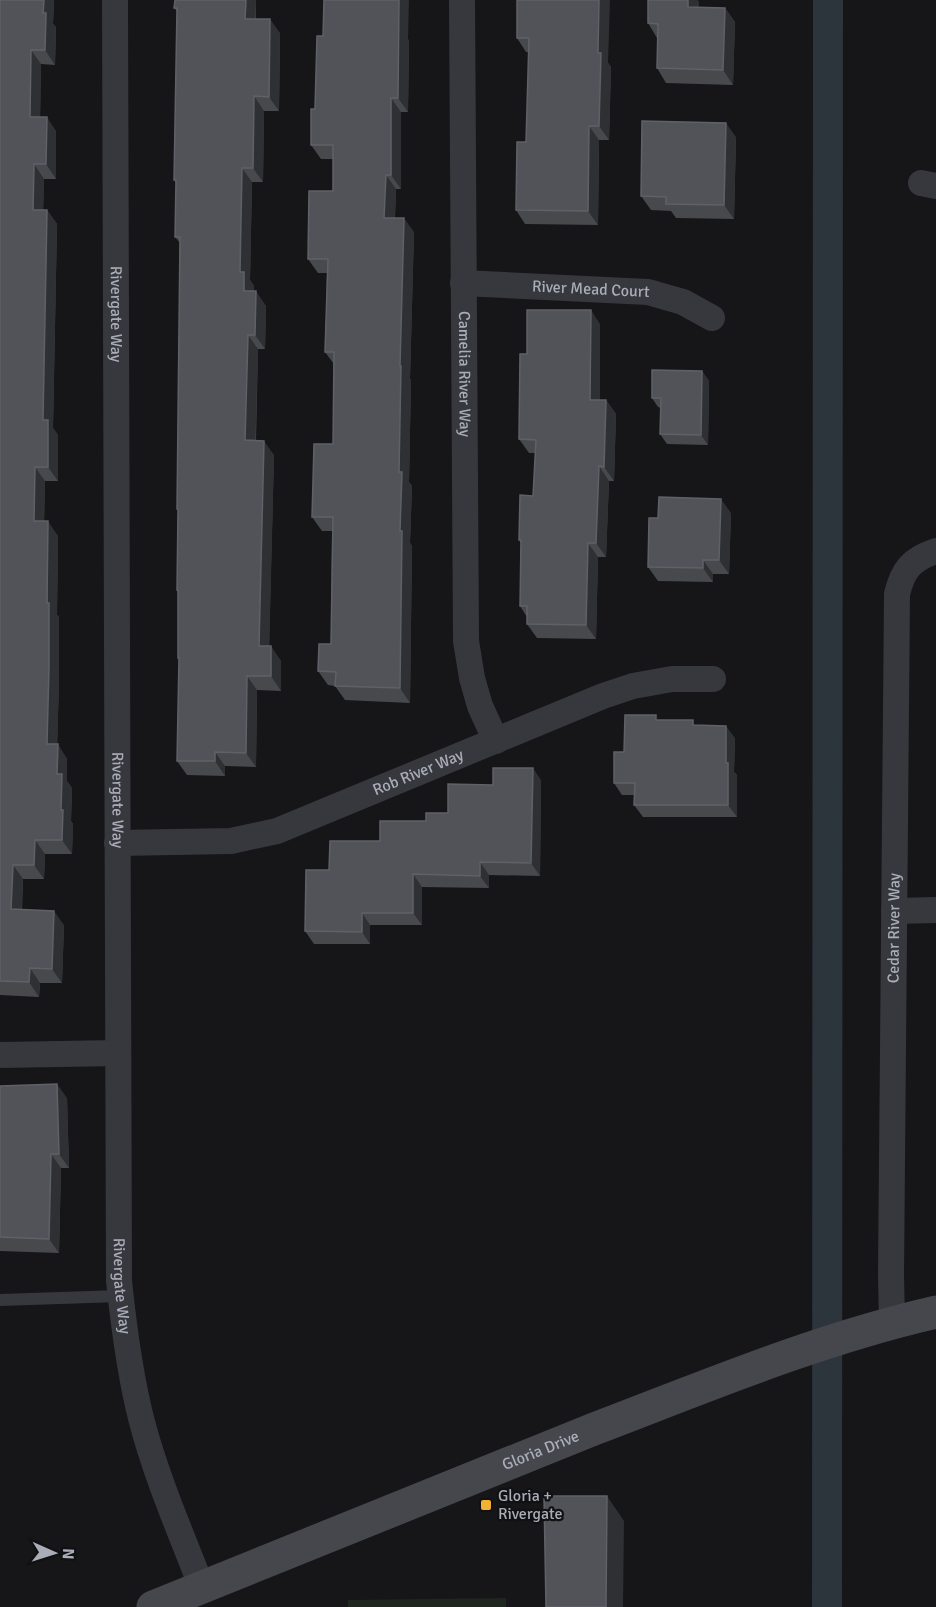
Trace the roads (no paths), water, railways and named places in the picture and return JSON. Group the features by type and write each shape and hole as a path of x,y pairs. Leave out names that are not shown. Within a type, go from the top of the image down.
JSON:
{"street":[{"name":"Rivergate Way","path":"115,0 120,1296 129,1364 142,1423 156,1468 201,1587"},
{"name":"Camelia River Way","path":"462,0 466,641 472,678 480,706 496,741"},
{"name":"River Mead Court","path":"463,283 648,292 683,302 712,318"},
{"name":"Cedar River Way","path":"892,1322 897,594 907,569 920,556 936,551"},
{"name":"Rob River Way","path":"117,843 231,841 278,831 603,696 633,686 672,679 713,679"},
{"path":"894,910 936,910"},
{"path":"0,1055 118,1053"},
{"name":"Gloria Drive","path":"153,1607 594,1429 849,1335 936,1312"}],"lane":[{"path":"0,1300 120,1296"}],"waterway":[{"path":"827,1607 828,0"}],"place":[{"name":"Gloria + Rivergate","path":"486,1505"}]}
